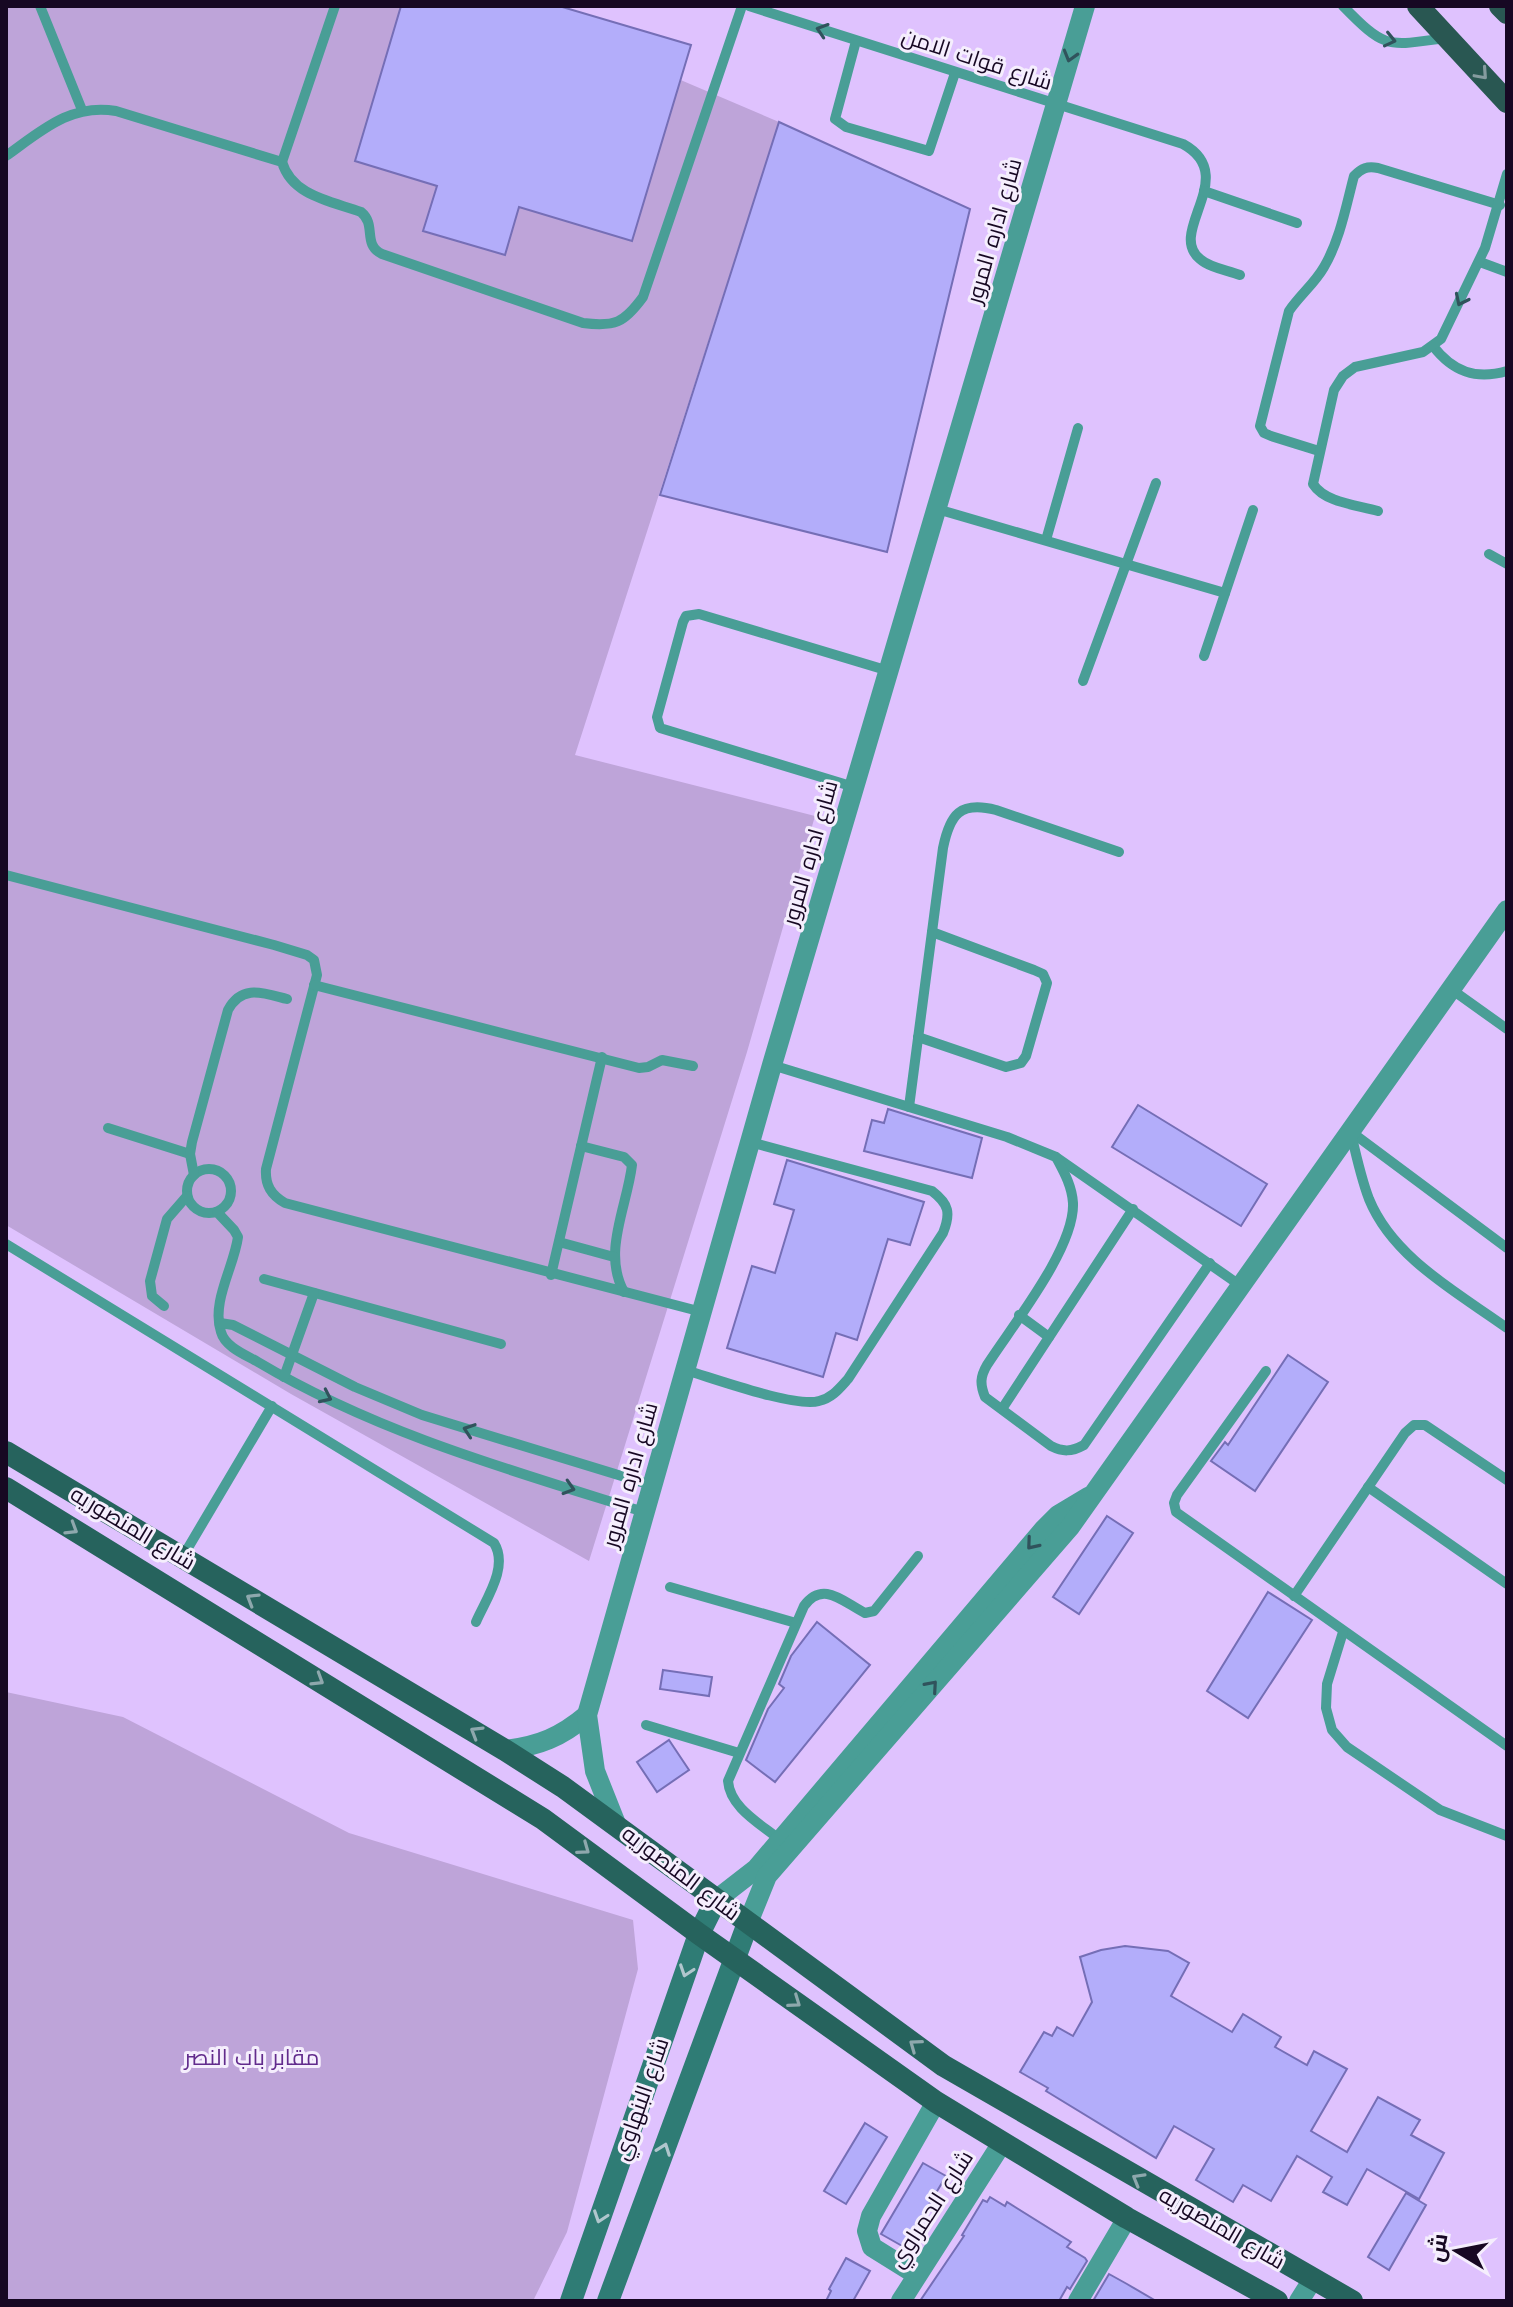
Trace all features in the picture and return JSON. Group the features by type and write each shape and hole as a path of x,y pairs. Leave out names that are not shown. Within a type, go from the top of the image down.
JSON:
{"highway":[{"path":"1418,6 1507,102"},
{"path":"1500,6 1507,13"}],"main road":[{"name":"شارع المنصوريه","path":"6,1452 563,1787 944,2066 1352,2301"},
{"name":"شارع المنصوريه","path":"6,1488 543,1819 936,2102 1127,2218 1277,2301"},
{"path":"164,1586 182,1558"},
{"path":"543,1819 563,1787"},
{"name":"شارع البنهاوي","path":"571,2301 699,1934 716,1900"},
{"name":"شارع البنهاوي","path":"608,2301 748,1923"}],"street":[{"name":"شارع اداره المرور","path":"616,1824 595,1771 587,1715 772,1065 1085,6"},
{"path":"748,1923 767,1876 1064,1534 1507,910"},
{"path":"716,1900 756,1869 1044,1529 1074,1503 1091,1495"},
{"path":"505,1750 528,1748 550,1741 570,1730 587,1715"},
{"path":"917,2275 872,2247 867,2231 871,2216 936,2102"},
{"name":"شارع الحمراوي","path":"901,2301 1002,2143"},
{"path":"1078,2301 1127,2218"},
{"path":"1299,2301 1313,2279"}],"lane":[{"path":"40,6 82,110"},
{"path":"335,6 282,162 294,185 368,217 372,226 370,243 374,250 583,323 607,326 629,316 643,297 742,6"},
{"name":"شارع قوات الامن","path":"749,6 1183,144 1196,151 1204,163 1207,177 1204,191"},
{"path":"1343,6 1371,34 1383,41 1398,44 1449,37"},
{"path":"856,41 835,119 846,127 929,151 955,73"},
{"path":"6,156 61,118 99,108 282,162"},
{"path":"1319,451 1271,436 1264,433 1260,426 1289,311 1318,276 1332,253 1354,176 1360,169 1369,166 1500,205"},
{"path":"1378,511 1318,492 1313,484 1334,390 1343,376 1355,367 1423,352 1433,346 1447,329 1480,262 1500,205 1507,174"},
{"path":"1240,275 1208,265 1196,257 1190,244 1204,191 1297,223"},
{"path":"1493,224 1507,230"},
{"path":"1480,262 1507,272"},
{"path":"1433,346 1443,360 1458,370 1492,376 1507,371"},
{"path":"1046,540 1078,428"},
{"path":"1083,681 1156,483"},
{"path":"937,509 1225,593"},
{"path":"1204,656 1253,510"},
{"path":"1489,554 1507,564"},
{"path":"854,787 660,728 657,717 683,622 686,616 699,614 889,671"},
{"path":"909,1107 947,829 958,812 977,805 987,807 1119,852"},
{"path":"6,875 307,955 314,960 318,967 314,985 266,1169 269,1189 276,1198 551,1275 702,1312"},
{"path":"918,1037 1014,1067 1026,1056 1047,983 1043,974 1034,970 932,932"},
{"path":"314,985 644,1069 662,1060 693,1066"},
{"path":"1451,989 1507,1029"},
{"path":"194,1175 190,1154 233,1001 240,994 250,991 287,999"},
{"path":"551,1275 602,1057"},
{"path":"772,1065 1007,1137 1056,1157 1241,1286"},
{"path":"108,1128 190,1154"},
{"path":"1350,1131 1507,1248"},
{"path":"1350,1131 1370,1201 1389,1233 1413,1259 1507,1328"},
{"path":"685,1370 797,1401 817,1402 835,1394 848,1379 943,1233 950,1217 945,1201 932,1191 750,1142"},
{"path":"581,1146 624,1157 632,1165 614,1257 616,1276 624,1292"},
{"path":"1056,1157 1067,1178 1073,1202 1072,1226 1063,1248 981,1375 981,1386 985,1397 1061,1451 1073,1451 1084,1445 1210,1263"},
{"path":"212,1169 221,1172 227,1179 231,1188 230,1198 217,1212 207,1214 191,1205 187,1185 194,1175 212,1169"},
{"path":"164,1306 152,1296 150,1281 167,1219 187,1196"},
{"path":"1002,1409 1133,1209"},
{"path":"217,1212 238,1237 220,1305 221,1332 226,1341 284,1377 350,1408 482,1461 644,1512"},
{"path":"559,1242 614,1257"},
{"path":"6,1244 494,1543 501,1558 499,1568 476,1622"},
{"path":"264,1279 501,1344"},
{"path":"284,1377 314,1293"},
{"path":"1019,1315 1049,1337"},
{"path":"220,1323 233,1325 355,1387 422,1415 651,1485"},
{"path":"1266,1371 1177,1495 1174,1503 1176,1512 1507,1746"},
{"path":"182,1558 272,1406"},
{"path":"1294,1596 1405,1433 1414,1425 1425,1425 1507,1480"},
{"path":"1368,1487 1507,1584"},
{"path":"780,1840 734,1803 728,1781 796,1623 811,1596 822,1592 865,1613 874,1611 918,1556"},
{"path":"670,1587 796,1623"},
{"path":"1343,1632 1327,1684 1326,1708 1332,1730 1347,1747 1440,1810 1507,1836"},
{"path":"646,1725 739,1753"}],"green space":[{"path":"6,6 507,6 779,122 575,755 815,816 747,1052 589,1561 291,1394 6,1225"},
{"name":"مقابر باب النصر","path":"6,1692 123,1717 349,1833 633,1920 638,1969 567,2232 533,2301 6,2301"}],"building":[{"path":"401,6 559,6 691,45 632,241 519,207 505,255 423,231 437,186 355,161"},
{"path":"779,122 970,209 887,552 660,495"},
{"path":"1138,1105 1267,1184 1241,1226 1112,1147"},
{"path":"888,1109 982,1138 972,1178 864,1151 872,1120 884,1123"},
{"path":"787,1160 924,1202 910,1245 888,1239 857,1340 836,1333 823,1377 727,1348 752,1266 775,1273 794,1210 774,1204"},
{"path":"1288,1355 1328,1382 1255,1491 1211,1461 1225,1442 1228,1445"},
{"path":"1107,1516 1133,1533 1079,1614 1053,1597"},
{"path":"1268,1592 1312,1620 1248,1718 1207,1691"},
{"path":"817,1622 870,1665 775,1782 746,1760 768,1709 784,1688 779,1684 791,1656"},
{"path":"663,1670 712,1677 709,1696 660,1689"},
{"path":"669,1740 689,1770 657,1792 637,1762"},
{"path":"1125,1946 1168,1951 1189,1963 1171,1996 1232,2032 1243,2014 1281,2037 1275,2047 1307,2065 1314,2051 1347,2069 1311,2131 1347,2152 1378,2097 1420,2120 1411,2135 1444,2153 1419,2199 1367,2169 1347,2205 1323,2192 1332,2177 1297,2156 1271,2201 1243,2185 1233,2202 1196,2180 1214,2149 1174,2126 1156,2158 1020,2072 1044,2032 1052,2036 1057,2027 1073,2036 1092,2002 1080,1957"},
{"path":"865,2123 887,2137 846,2204 824,2191"},
{"path":"923,2163 946,2176 904,2247 881,2234"},
{"path":"1406,2193 1426,2205 1389,2270 1368,2257"},
{"path":"990,2197 1005,2206 1007,2202 1071,2242 1067,2247 1085,2258 1087,2261 1070,2289 1067,2287 1059,2301 920,2301 964,2236 983,2200 987,2202"},
{"path":"846,2258 870,2271 853,2301 826,2301 831,2291 829,2289"},
{"path":"1109,2274 1127,2284 1156,2301 1093,2301"}]}
